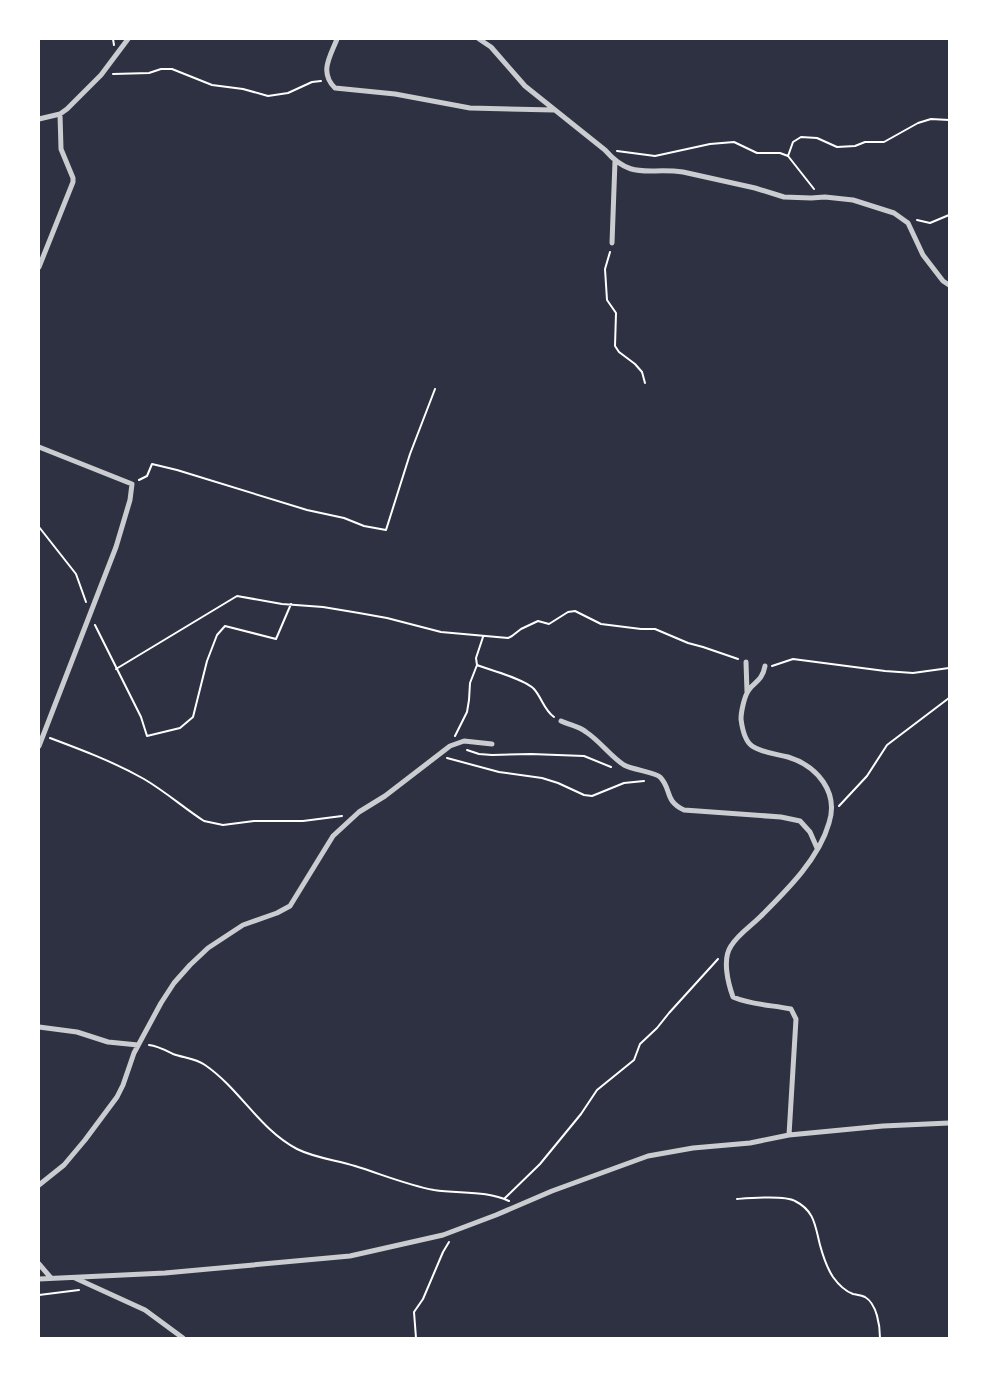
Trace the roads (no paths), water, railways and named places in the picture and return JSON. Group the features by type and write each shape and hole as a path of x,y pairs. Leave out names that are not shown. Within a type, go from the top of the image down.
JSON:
{"street":[{"path":"39,120 60,114 67,109 101,75 128,39"},
{"path":"337,39 326,66 328,82 335,88 395,94 470,108 555,110"},
{"path":"479,39 491,47 525,86 605,150 615,161 635,171 671,170 755,188 784,197 825,196 881,207 908,222 922,255 943,281 949,285"},
{"path":"39,267 73,178 61,149 60,114"},
{"path":"612,243 615,161"},
{"path":"39,447 132,484 130,500 116,547 39,746"},
{"path":"746,662 747,692 741,720 746,740 750,745 759,750 790,758 817,773 826,785 831,800 832,813 822,841 805,868 762,915 742,933 730,947 727,958 729,986 733,997 746,1003 778,1006 791,1010 796,1019 789,1135"},
{"path":"747,692 764,674 765,666"},
{"path":"561,721 585,731 623,764 638,771 658,776 664,782 673,803 684,810 781,817 800,821 810,832 817,848"},
{"path":"39,1185 64,1165 117,1097 139,1044 161,1003 174,983 190,965 208,948 237,928 290,906 333,836 358,812 385,796 450,746 461,742 474,741 492,744"},
{"path":"39,1027 77,1032 108,1042 139,1044"},
{"path":"39,1278 174,1272 350,1256 449,1233 552,1191 648,1156 789,1135 884,1126 949,1123"},
{"path":"39,1264 51,1278"},
{"path":"74,1277 145,1310 183,1338"}]}
